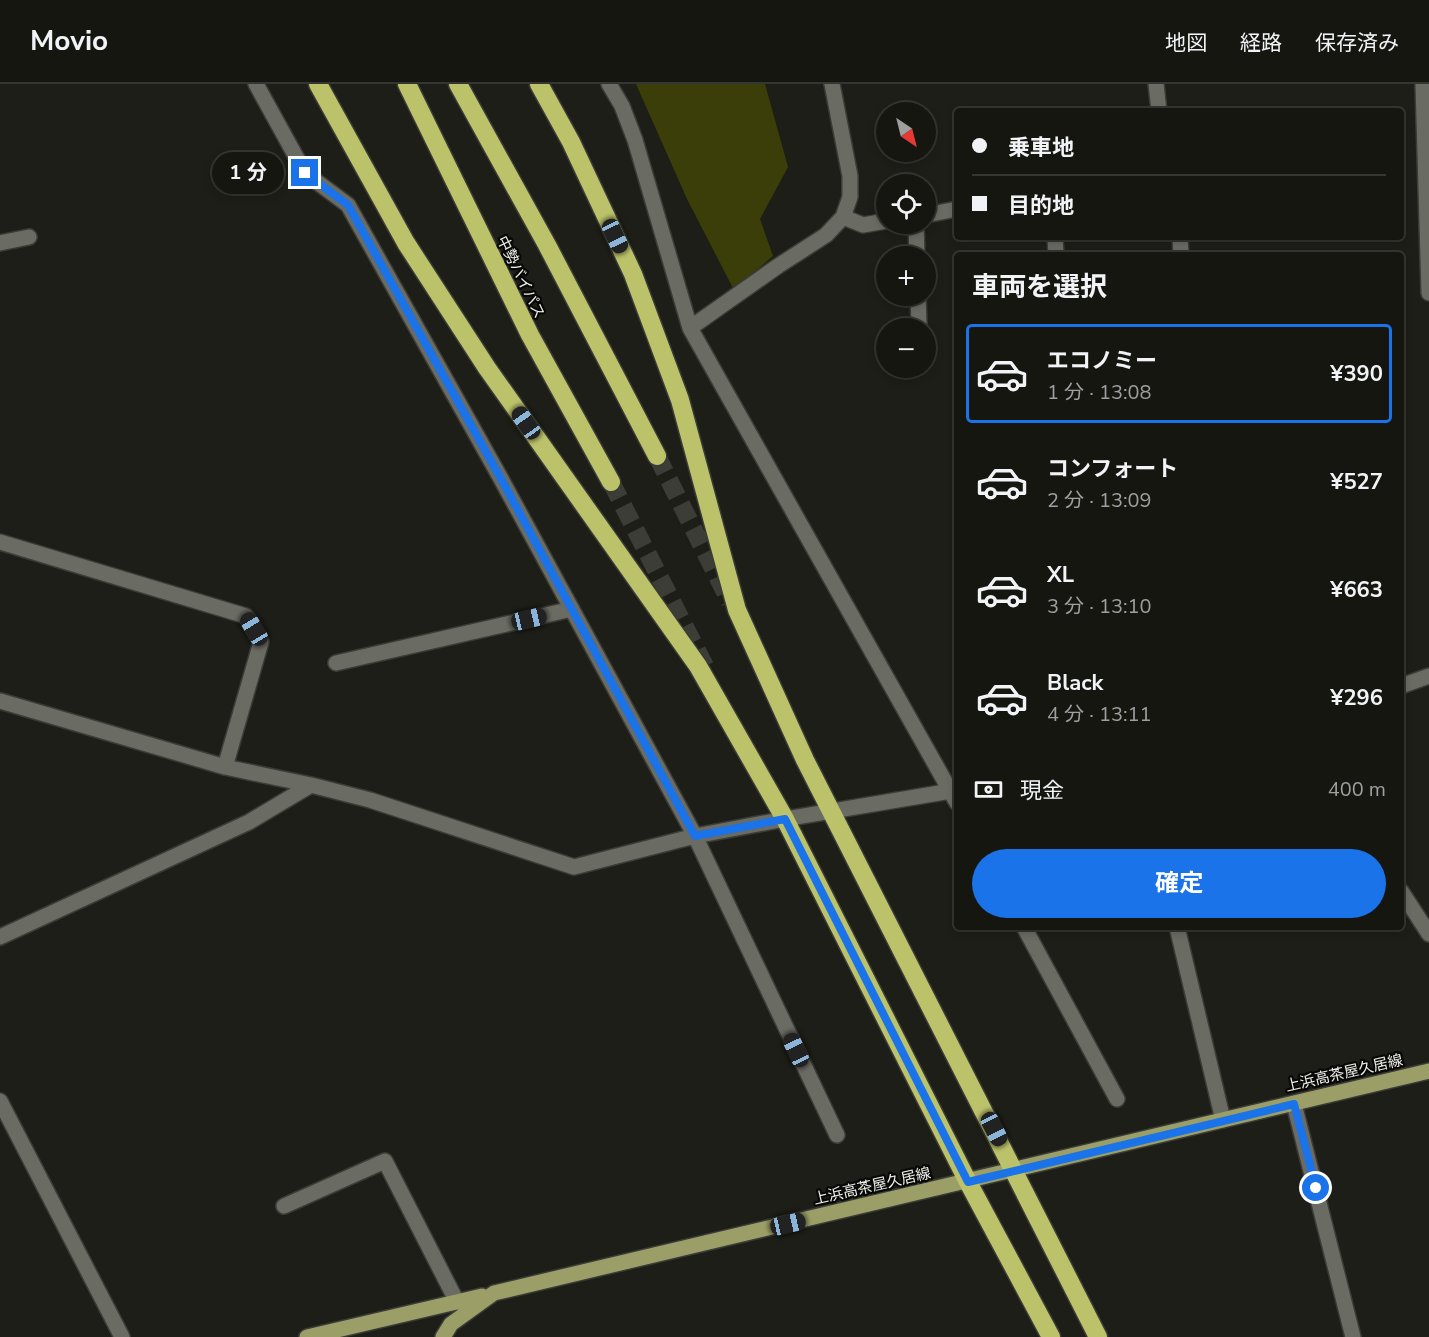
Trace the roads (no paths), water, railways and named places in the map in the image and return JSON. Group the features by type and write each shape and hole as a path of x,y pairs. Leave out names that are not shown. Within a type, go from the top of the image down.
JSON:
{"highway":[{"path":"318,84 406,243 487,368 698,666 785,819 968,1182 1051,1337"},
{"name":"中勢バイパス","path":"406,84 530,335 611,482"},
{"path":"458,84 547,245 657,456"},
{"path":"539,84 571,142 633,274 680,400 737,610 805,760 1098,1337"}],"main road":[{"name":"上浜高茶屋久居線","path":"443,1337 451,1324 494,1293 1429,1071"},
{"path":"307,1337 494,1293"}],"street":[{"path":"256,84 305,173 348,205 572,609 695,836 837,1135"},
{"path":"609,84 622,106 635,140 690,328 954,793"},
{"path":"690,328 826,235 843,217 850,197 850,176 832,84"},
{"path":"1156,84 1159,108"},
{"path":"1423,84 1429,293"},
{"path":"936,213 954,210"},
{"path":"843,217 863,225 876,223"},
{"path":"0,243 29,237"},
{"path":"0,542 246,616 261,642 225,767"},
{"path":"336,663 572,609"},
{"path":"1404,685 1429,676"},
{"path":"0,701 225,767 370,800 574,867 695,836 785,819 954,795"},
{"path":"0,938 249,822 311,785"},
{"path":"1404,896 1429,933"},
{"path":"1026,930 1117,1099"},
{"path":"1178,930 1223,1120"},
{"path":"0,1101 122,1337"},
{"path":"1294,1104 1353,1337"},
{"path":"284,1206 385,1161 457,1302"}],"tunnel":[{"path":"657,456 730,602"},
{"path":"611,482 706,668"}]}
